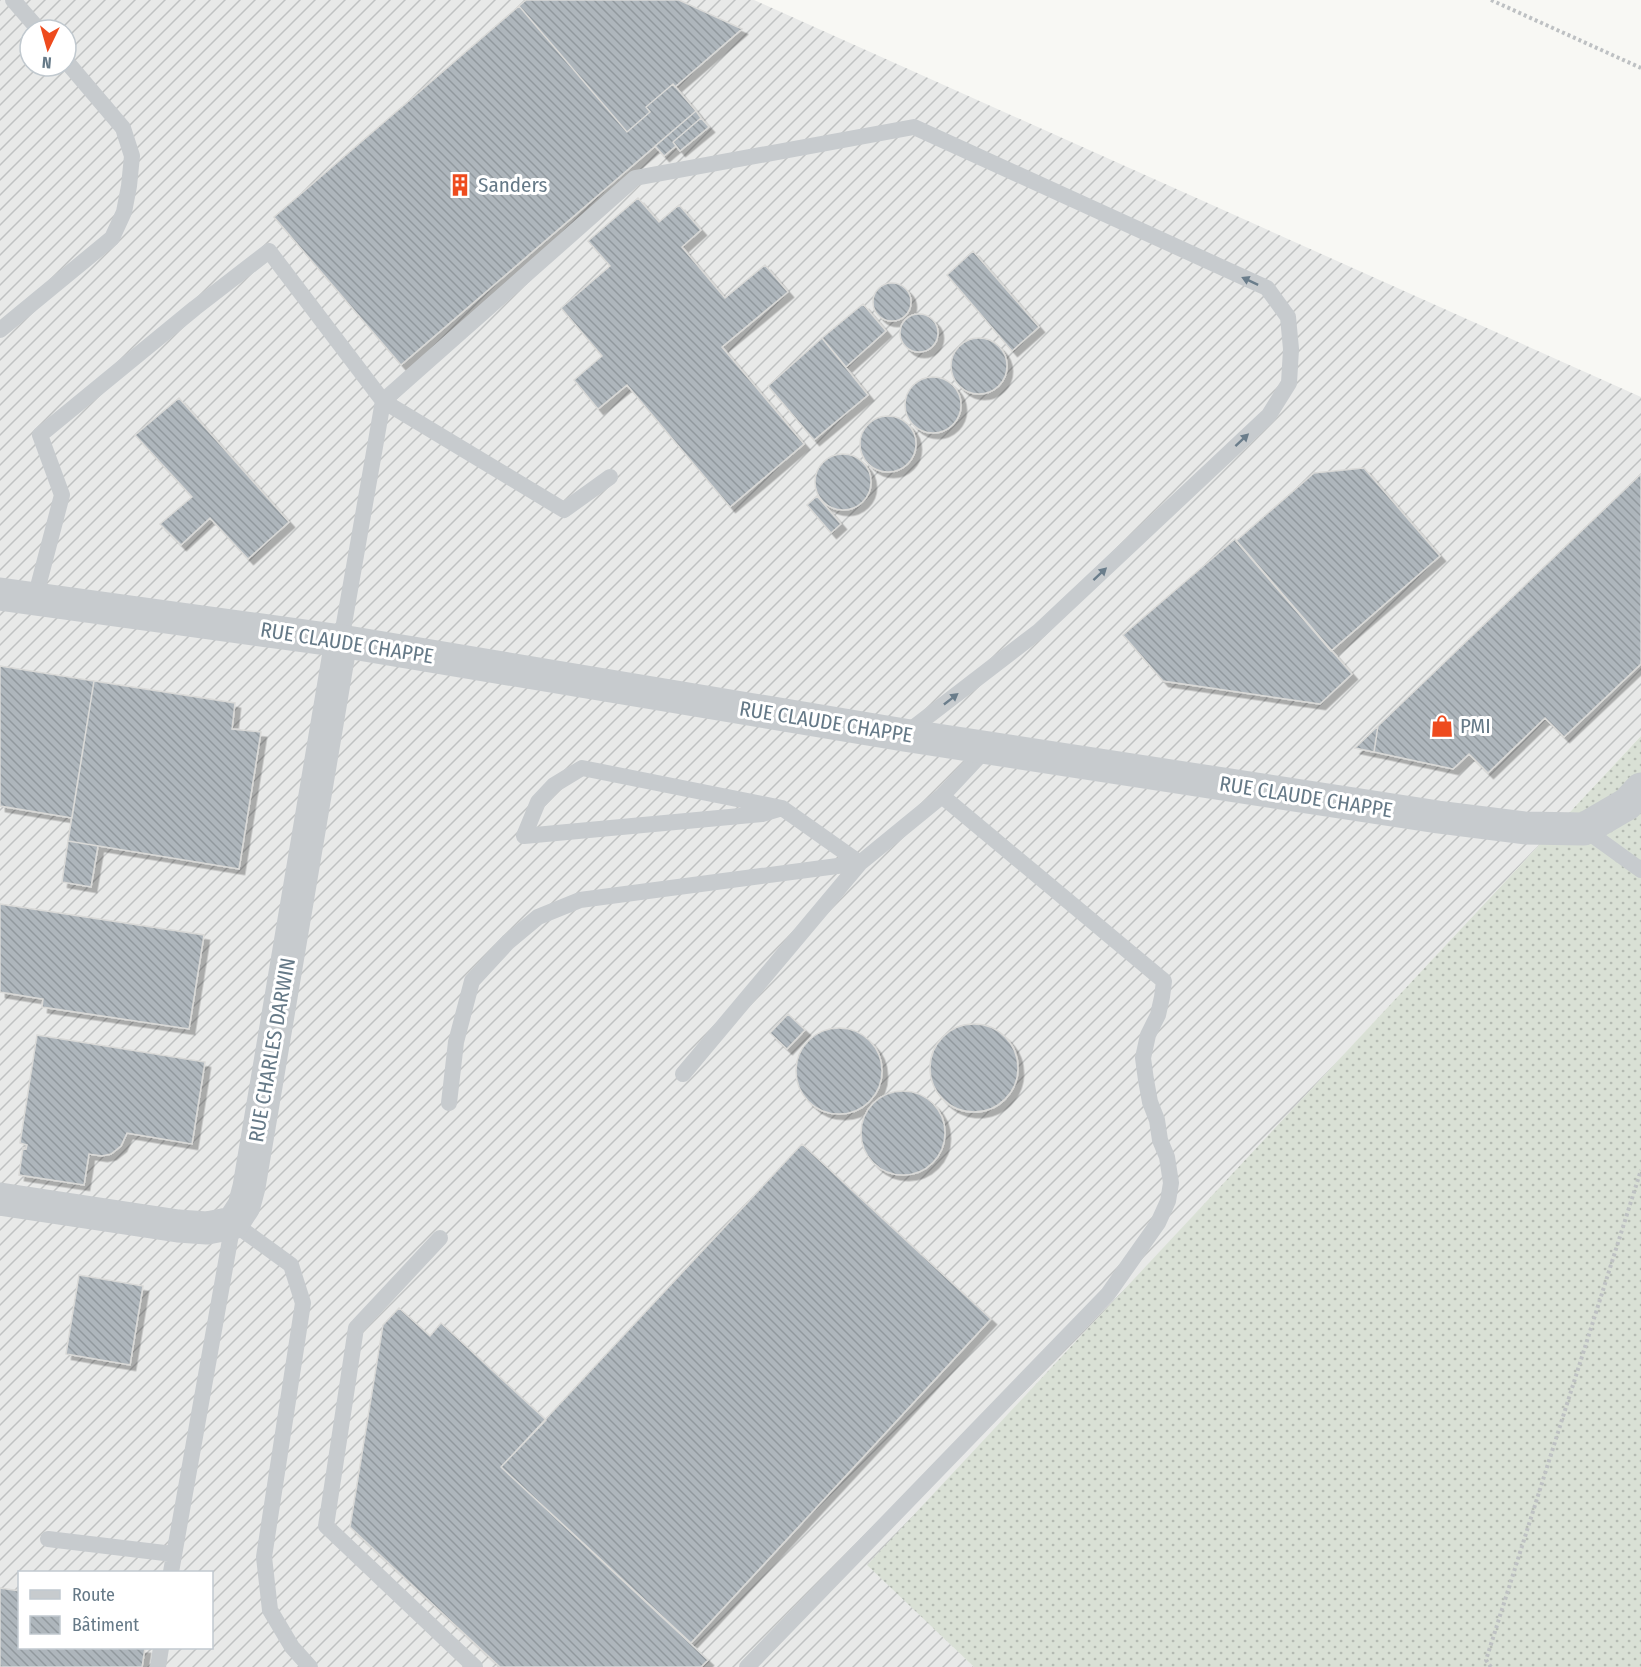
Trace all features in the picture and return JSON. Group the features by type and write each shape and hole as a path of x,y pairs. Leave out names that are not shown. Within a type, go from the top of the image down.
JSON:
{"street":[{"name":"RUE CLAUDE CHAPPE","path":"0,594 341,641 904,735 1438,817 1525,828 1584,829"},
{"name":"RUE CHARLES DARWIN","path":"233,1223 244,1206 249,1187 341,641"},
{"path":"1584,829 1627,804 1641,789"},
{"path":"0,1199 178,1226 207,1228 233,1223"}],"lane":[{"path":"13,0 29,18"},
{"path":"0,330 112,238 124,212 132,156 123,128 78,76"},
{"path":"341,641 383,400 635,178 914,127 1267,288 1288,317 1291,349 1289,383 1269,415 1039,631 904,735"},
{"path":"35,598 62,495 40,435 269,250 383,400 564,510 610,477"},
{"path":"683,1074 860,863 942,796 987,748"},
{"path":"782,808 762,813 524,836 538,802 554,785 582,768 782,808 860,863"},
{"path":"747,1667 1108,1294 1158,1223 1168,1201 1171,1183 1167,1157 1150,1102 1143,1058 1148,1035 1158,1015 1164,981 942,796"},
{"path":"1584,829 1641,870"},
{"path":"449,1103 456,1042 472,981 508,942 538,917 580,900 860,863"},
{"path":"171,1571 233,1223 291,1264 303,1303 264,1557 270,1610 292,1647 310,1667"},
{"path":"440,1238 356,1328 326,1526 475,1667"},
{"path":"48,1539 173,1554"},
{"path":"158,1667 161,1649"}],"path":[{"path":"1491,0 1641,68"},
{"path":"1491,1667 1486,1660 1641,1170"}],"shaded area":[{"path":"0,0 754,0 1641,397 1641,736 868,1565 974,1667 0,1667"},
{"path":"1641,736 1641,1667 974,1667 867,1565"}],"building":[{"path":"526,0 679,0 742,29 675,87 673,84 646,107 650,112 627,132 519,6"},
{"name":"Sanders","path":"519,6 627,132 650,112 646,107 673,84 696,111 401,365 274,217"},
{"path":"696,111 701,118 673,142 676,146 664,156 655,146"},
{"path":"701,118 709,127 680,151 673,142"},
{"path":"638,198 659,222 679,205 701,230 682,247 725,298 765,265 788,292 722,347 804,444 730,507 627,385 598,409 574,380 602,356 561,308 610,266 588,241"},
{"path":"973,251 1039,327 1012,351 947,275"},
{"path":"892,283 905,289 911,302 905,315 892,321 879,315 873,302 879,289"},
{"path":"863,304 886,331 846,367 822,338"},
{"path":"919,314 932,320 938,333 932,346 919,352 906,346 900,333 906,320"},
{"path":"822,338 868,395 814,440 768,386"},
{"path":"973,338 985,338 995,342 1003,350 1007,366 1003,382 995,390 985,394 973,394 963,390 955,382 951,372 951,360 955,350 963,342"},
{"path":"927,377 939,377 949,381 957,389 961,405 957,421 949,429 939,433 927,433 917,429 909,421 905,411 905,399 909,389 917,381"},
{"path":"179,398 289,522 248,559 210,518 181,545 160,524 192,497 135,435"},
{"path":"882,416 894,416 904,420 912,428 916,444 912,460 904,468 894,472 882,472 872,468 864,460 860,450 860,438 864,428 872,420"},
{"path":"838,454 848,454 863,462 869,471 871,482 869,493 863,502 848,510 838,510 827,505 820,498 815,487 815,477 820,466 827,459"},
{"path":"1364,468 1440,556 1331,651 1236,541 1314,473"},
{"path":"1641,474 1641,664 1564,737 1545,718 1488,773 1469,754 1453,769 1374,752 1378,726"},
{"path":"817,496 841,524 831,533 807,505"},
{"path":"1235,539 1352,674 1320,704 1163,681 1123,635"},
{"path":"0,666 94,681 72,818 0,806"},
{"path":"94,681 235,703 232,729 261,732 239,869 68,841"},
{"path":"1378,726 1374,752 1355,748"},
{"path":"68,841 98,846 91,887 62,882"},
{"path":"0,904 204,935 189,1029 42,1007 43,999 0,992"},
{"path":"788,1014 805,1030 787,1049 770,1033"},
{"path":"974,1024 991,1027 1005,1037 1015,1051 1018,1068 1015,1085 1005,1099 991,1109 974,1112 957,1109 943,1099 933,1085 930,1068 933,1051 943,1037 957,1027"},
{"path":"839,1028 863,1035 875,1047 882,1071 875,1095 863,1107 839,1114 815,1107 803,1095 796,1071 803,1047 815,1035"},
{"path":"37,1035 205,1062 192,1144 127,1133 121,1146 111,1154 102,1156 89,1154 84,1185 19,1175 23,1148 26,1149 27,1145 20,1143"},
{"path":"895,1091 911,1091 927,1098 938,1109 945,1125 942,1149 933,1163 911,1175 895,1175 879,1168 868,1157 861,1141 861,1125 868,1109 879,1098"},
{"path":"802,1144 991,1319 691,1643 501,1467"},
{"path":"79,1275 143,1286 130,1365 66,1354"},
{"path":"399,1308 430,1336 441,1323 546,1420 501,1467 708,1660 701,1667 500,1667 350,1527 383,1325"},
{"path":"0,1588 18,1591 18,1649 145,1649 142,1667 0,1667"}],"place":[{"name":"Sanders","path":"460,185"},
{"name":"PMI","path":"1442,726"}]}
